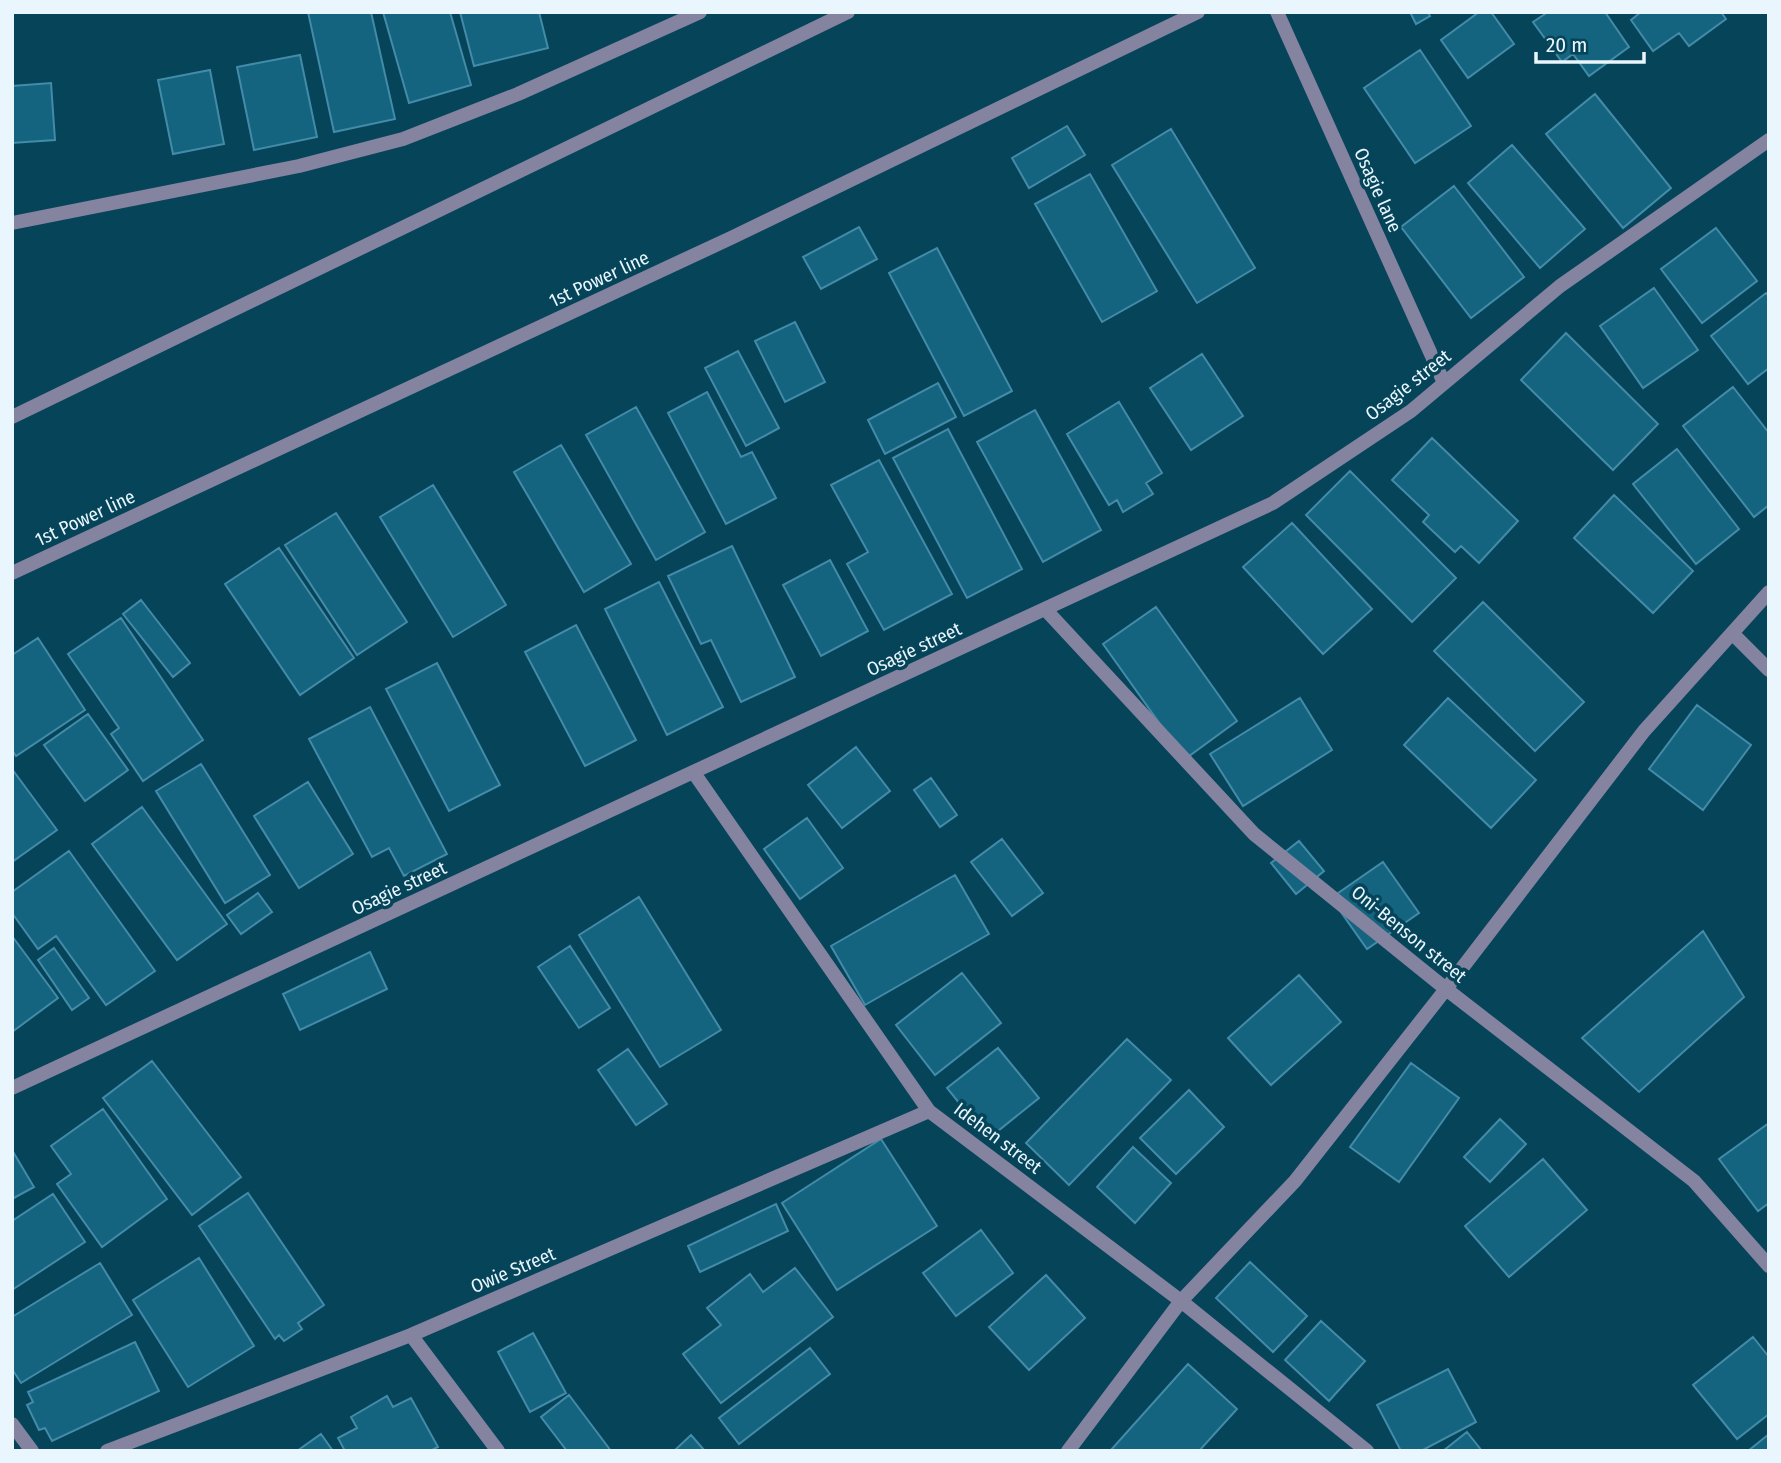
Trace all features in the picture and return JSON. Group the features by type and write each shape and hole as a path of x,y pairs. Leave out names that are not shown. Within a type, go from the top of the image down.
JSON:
{"street":[{"path":"12,223 299,166 403,139 517,94 700,12"},
{"path":"12,417 848,12"},
{"name":"1st Power line","path":"12,573 733,237 1198,12"},
{"name":"Osagie lane","path":"1278,12 1444,383"},
{"name":"Osagie street","path":"12,1088 1273,503 1411,411 1560,286 1769,140"},
{"path":"1068,1451 1181,1301 1295,1181 1643,731 1769,592"},
{"name":"Oni-Benson street","path":"1045,609 1254,834 1446,989 1694,1181 1769,1266"},
{"path":"1732,633 1769,670"},
{"name":"Idehen street","path":"694,773 929,1111 1181,1301 1367,1451"},
{"name":"Owie Street","path":"107,1451 411,1335 929,1111"},
{"path":"411,1335 498,1451"},
{"path":"12,1424 32,1451"}],"building":[{"path":"308,12 371,12 395,119 334,132"},
{"path":"383,12 450,12 471,85 409,103"},
{"path":"460,12 539,12 548,48 474,66"},
{"path":"1410,12 1428,12 1430,16 1416,24"},
{"path":"1479,12 1491,12 1514,44 1468,78 1441,40"},
{"path":"1544,12 1605,12 1629,47 1589,76 1573,54 1562,62 1533,22 1545,14"},
{"path":"1641,12 1721,12 1726,19 1689,46 1679,33 1653,51 1631,20"},
{"path":"1420,50 1471,126 1415,163 1364,88"},
{"path":"300,55 317,137 254,150 237,67"},
{"path":"210,70 224,144 173,154 158,80"},
{"path":"51,83 55,140 12,143 12,86"},
{"path":"1595,94 1671,188 1623,228 1546,134"},
{"path":"1067,126 1085,155 1029,188 1012,158"},
{"path":"1171,129 1255,268 1197,303 1112,165"},
{"path":"1512,145 1585,229 1540,268 1468,183"},
{"path":"1090,174 1157,291 1102,322 1035,204"},
{"path":"1454,186 1524,277 1471,318 1401,227"},
{"path":"859,227 877,259 821,289 803,257"},
{"path":"1716,228 1757,281 1702,323 1661,269"},
{"path":"937,248 1012,391 964,416 889,273"},
{"path":"1654,288 1698,350 1643,388 1600,326"},
{"path":"1766,293 1769,296 1769,368 1748,384 1711,336"},
{"path":"795,322 825,382 785,402 755,341"},
{"path":"1566,333 1658,424 1613,470 1521,380"},
{"path":"738,351 779,428 746,446 705,368"},
{"path":"1202,354 1243,416 1191,450 1150,388"},
{"path":"938,383 956,417 885,454 868,420"},
{"path":"1733,387 1769,433 1769,505 1754,517 1683,426"},
{"path":"707,392 741,457 752,452 776,498 726,524 668,413"},
{"path":"1119,402 1162,473 1146,483 1153,494 1123,512 1117,500 1109,505 1067,434"},
{"path":"636,407 705,532 656,560 586,435"},
{"path":"1035,410 1101,530 1043,562 977,442"},
{"path":"948,429 1022,569 967,598 893,458"},
{"path":"1432,438 1518,521 1479,563 1461,546 1455,552 1423,522 1429,515 1392,480"},
{"path":"561,445 631,564 584,592 514,472"},
{"path":"1677,449 1739,529 1696,564 1633,484"},
{"path":"879,460 952,594 884,630 847,564 868,552 831,485"},
{"path":"1350,471 1456,578 1412,622 1306,515"},
{"path":"433,485 506,605 453,637 380,517"},
{"path":"1614,495 1693,571 1653,613 1574,538"},
{"path":"336,513 407,622 357,655 285,545"},
{"path":"1292,523 1372,609 1323,654 1243,567"},
{"path":"732,546 795,677 741,702 711,640 701,644 668,576"},
{"path":"279,548 354,658 300,695 225,584"},
{"path":"830,560 868,631 821,656 783,585"},
{"path":"659,582 723,707 667,735 605,609"},
{"path":"141,600 190,663 173,677 123,614"},
{"path":"1483,602 1584,702 1535,751 1434,651"},
{"path":"1156,607 1237,721 1185,759 1103,644"},
{"path":"121,618 203,740 143,781 111,734 119,728 68,654"},
{"path":"576,625 636,740 585,766 525,652"},
{"path":"38,638 85,710 16,756 12,750 12,655"},
{"path":"437,663 500,785 449,811 386,689"},
{"path":"1300,698 1332,750 1243,806 1210,754"},
{"path":"1448,698 1536,780 1491,828 1404,745"},
{"path":"1697,705 1751,745 1703,810 1649,769"},
{"path":"370,707 447,854 404,876 389,848 372,857 309,739"},
{"path":"88,714 128,770 85,801 44,745"},
{"path":"856,747 890,791 842,828 808,785"},
{"path":"201,764 270,875 225,903 156,791"},
{"path":"12,769 57,830 12,862"},
{"path":"931,778 957,815 940,827 914,790"},
{"path":"308,782 353,854 299,888 254,816"},
{"path":"142,807 227,924 177,960 92,844"},
{"path":"807,818 843,868 800,899 764,849"},
{"path":"1002,839 1043,893 1012,916 971,862"},
{"path":"1299,841 1324,871 1296,894 1271,863"},
{"path":"69,851 155,971 106,1005 56,936 38,949 12,913 12,892"},
{"path":"1383,862 1419,913 1367,949 1331,898"},
{"path":"955,875 989,934 865,1005 831,946"},
{"path":"258,893 272,912 241,934 227,915"},
{"path":"639,897 721,1030 660,1067 579,935"},
{"path":"1703,931 1744,997 1639,1092 1582,1038"},
{"path":"12,936 58,998 12,1032"},
{"path":"570,946 610,1008 579,1028 538,967"},
{"path":"54,948 89,998 72,1010 38,960"},
{"path":"370,952 387,989 300,1030 283,994"},
{"path":"962,973 1001,1023 935,1075 896,1025"},
{"path":"1299,975 1341,1022 1271,1085 1228,1038"},
{"path":"1127,1039 1171,1080 1069,1185 1026,1143"},
{"path":"998,1048 1039,1098 988,1139 947,1088"},
{"path":"628,1049 667,1104 636,1125 598,1070"},
{"path":"152,1061 241,1177 192,1215 103,1098"},
{"path":"1411,1063 1459,1098 1399,1182 1350,1147"},
{"path":"1189,1090 1224,1127 1176,1174 1140,1138"},
{"path":"103,1109 167,1199 102,1247 57,1184 71,1174 51,1146"},
{"path":"1500,1119 1526,1144 1490,1182 1464,1157"},
{"path":"1769,1123 1769,1203 1758,1211 1719,1159"},
{"path":"881,1139 937,1226 837,1290 782,1203"},
{"path":"1133,1147 1171,1183 1135,1223 1097,1187"},
{"path":"12,1150 34,1187 12,1199"},
{"path":"1543,1159 1587,1210 1509,1277 1465,1226"},
{"path":"248,1193 324,1305 298,1323 302,1329 284,1341 279,1335 275,1339 199,1226"},
{"path":"53,1194 85,1242 12,1290 12,1221"},
{"path":"776,1204 788,1231 700,1272 688,1246"},
{"path":"981,1230 1013,1273 956,1316 923,1273"},
{"path":"199,1258 254,1346 188,1387 133,1300"},
{"path":"1250,1262 1307,1316 1273,1352 1216,1298"},
{"path":"100,1263 132,1315 21,1383 12,1369 12,1317"},
{"path":"795,1268 833,1317 721,1403 683,1354 721,1325 707,1308 750,1274 763,1292"},
{"path":"1046,1275 1085,1318 1029,1370 989,1327"},
{"path":"1321,1321 1365,1361 1329,1401 1285,1360"},
{"path":"533,1333 566,1393 530,1412 498,1352"},
{"path":"1753,1337 1769,1357 1769,1414 1737,1439 1693,1385"},
{"path":"135,1342 159,1391 52,1441 45,1428 39,1430 27,1405 33,1402 28,1392"},
{"path":"810,1348 830,1374 739,1444 719,1418"},
{"path":"1188,1364 1237,1409 1199,1451 1110,1451"},
{"path":"1448,1369 1476,1422 1421,1451 1401,1451 1377,1405"},
{"path":"569,1395 611,1451 567,1451 541,1417"},
{"path":"387,1396 393,1407 411,1398 438,1447 430,1451 345,1451 338,1438 357,1428 351,1417"},
{"path":"1467,1432 1482,1451 1443,1451"},
{"path":"321,1434 333,1451 297,1451"},
{"path":"1769,1434 1769,1451 1748,1451"},
{"path":"691,1435 705,1451 674,1451"}]}
